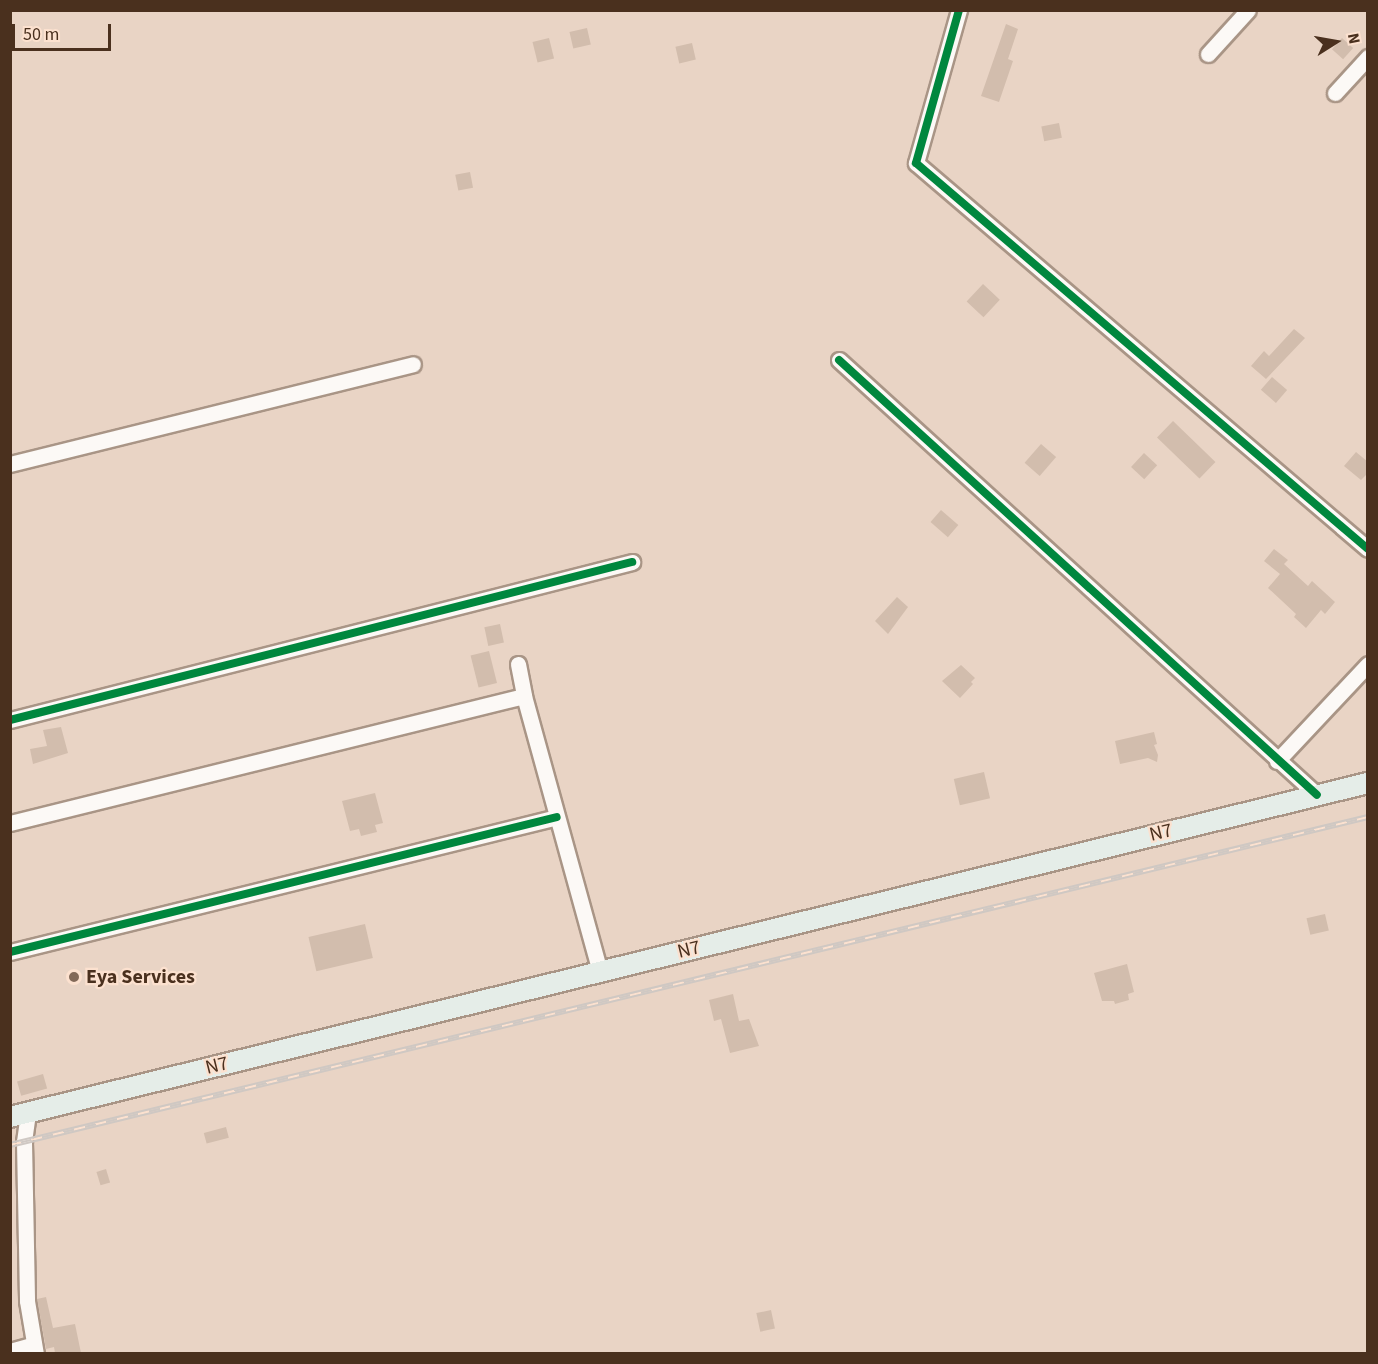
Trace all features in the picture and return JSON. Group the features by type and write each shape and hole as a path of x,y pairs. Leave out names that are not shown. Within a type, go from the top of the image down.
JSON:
{"main road":[{"name":"N7","path":"19,1115 1368,783"}],"street":[{"path":"959,10 916,163 1368,549"},
{"path":"1208,54 1248,10"},
{"path":"1335,93 1368,57"},
{"path":"839,360 1277,762 1317,795"},
{"path":"10,464 413,364"},
{"path":"10,720 632,562"},
{"path":"518,664 524,696 600,972"},
{"path":"1277,762 1368,664"},
{"path":"10,823 524,696"},
{"path":"10,952 557,817"},
{"path":"10,1351 35,1348 26,1290 24,1142 19,1115"}],"building":[{"path":"1006,24 1018,29 1008,59 1013,61 999,102 981,96"},
{"path":"587,28 591,45 573,49 569,32"},
{"path":"549,38 554,58 538,62 533,42"},
{"path":"1342,38 1353,48 1343,59 1332,49"},
{"path":"692,43 696,60 679,63 675,47"},
{"path":"1059,123 1062,138 1044,141 1041,126"},
{"path":"470,172 473,188 458,191 455,175"},
{"path":"983,284 1000,300 983,317 967,302"},
{"path":"1294,329 1305,338 1266,379 1251,366 1264,351 1269,356"},
{"path":"1272,377 1287,390 1276,403 1261,390"},
{"path":"1173,421 1215,462 1199,479 1157,438"},
{"path":"1041,444 1056,457 1040,476 1025,463"},
{"path":"1356,452 1368,462 1368,473 1361,480 1344,466"},
{"path":"1144,453 1157,465 1144,479 1131,467"},
{"path":"941,510 958,525 948,537 931,522"},
{"path":"1274,549 1288,560 1284,564 1308,586 1312,581 1335,602 1325,614 1321,610 1306,628 1294,617 1296,614 1268,588 1280,574 1264,561"},
{"path":"897,597 908,607 888,634 875,621"},
{"path":"500,624 504,643 488,646 484,627"},
{"path":"489,651 497,683 479,688 471,656"},
{"path":"961,665 975,678 971,682 973,684 960,698 942,681"},
{"path":"61,727 68,753 33,764 30,749 47,746 43,730"},
{"path":"1154,732 1157,762 1148,758 1120,764 1115,741"},
{"path":"984,772 990,798 960,805 954,779"},
{"path":"375,793 383,823 375,825 377,832 361,836 359,829 350,831 342,801"},
{"path":"1325,914 1329,931 1310,935 1306,918"},
{"path":"365,924 373,958 316,971 308,937"},
{"path":"1127,964 1134,992 1128,994 1129,1000 1115,1004 1114,1001 1102,1001 1094,973"},
{"path":"733,994 739,1021 749,1019 759,1046 730,1053 721,1019 714,1021 709,1000"},
{"path":"43,1074 47,1088 21,1096 17,1081"},
{"path":"226,1127 229,1138 207,1144 204,1133"},
{"path":"106,1169 110,1182 101,1185 96,1172"},
{"path":"46,1297 53,1328 75,1324 81,1353 55,1353 54,1347 46,1349 37,1299"},
{"path":"771,1310 775,1329 760,1332 756,1313"}],"railway":[{"path":"10,1145 1368,817"}],"cycle path":[{"path":"959,10 916,163 1368,549"},
{"path":"839,360 1317,795"},
{"path":"10,720 632,562"},
{"path":"10,952 557,817"}],"place":[{"name":"Eya Services","path":"74,977"}]}
